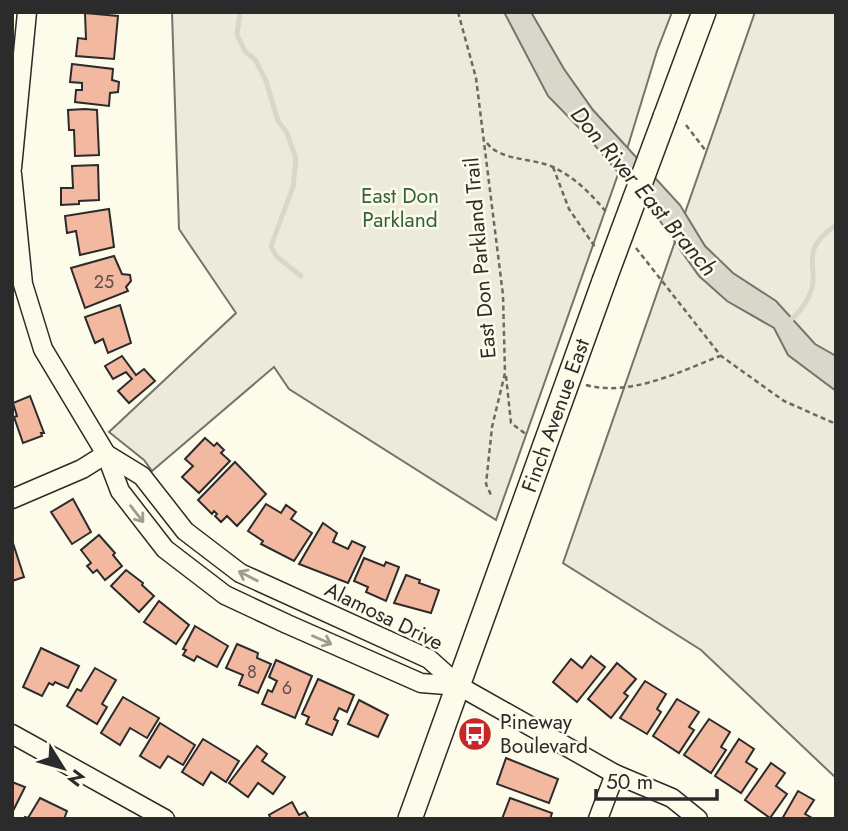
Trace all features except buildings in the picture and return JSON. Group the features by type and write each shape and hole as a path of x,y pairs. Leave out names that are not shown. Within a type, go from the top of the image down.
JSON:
{"main road":[{"name":"Finch Avenue East","path":"410,819 604,281 675,121 704,12"}],"street":[{"path":"12,168 16,84 27,12"},
{"name":"Alamosa Drive","path":"12,174 18,285 43,349 106,454 120,491 165,548 225,594 421,683 459,686"},
{"path":"12,499 82,469 106,454"},
{"name":"Alamosa Drive","path":"106,454 142,476 185,531 240,573 429,659 459,686"},
{"path":"459,686 615,774 672,798 698,819"},
{"path":"12,734 165,819"},
{"path":"598,819 615,774"}],"path":[{"name":"East Don Parkland Trail","path":"458,12 476,78 485,140 503,295 505,373 511,422 545,447"},
{"path":"675,121 706,152"},
{"name":"East Don Parkland Trail","path":"485,140 490,148 498,152 553,167 584,187"},
{"path":"553,167 569,209 598,251"},
{"path":"644,258 722,356 784,401 836,424"},
{"path":"569,380 608,390 656,380 722,356"},
{"name":"East Don Parkland Trail","path":"491,495 486,484 492,427 505,373"}],"green space":[{"name":"East Don Parkland","path":"172,12 672,12 628,146 496,520 289,389 274,367 152,471 144,460 109,432 236,313 179,229"},
{"path":"755,12 836,12 836,778 701,650 563,563"}],"water":[{"name":"Don River East Branch","path":"504,12 531,12 564,69 593,110 680,205 705,246 733,273 776,301 815,344 836,356 836,391 788,355 774,328 727,301 699,276 660,221 586,135 548,96"}],"waterway":[{"path":"240,12 237,35 245,51 256,61 266,81 278,121 287,133 296,159 293,187 271,246 276,256 301,276"},
{"path":"787,322 804,305 810,293 813,282 812,257 816,245 823,235 836,225"}],"place":[{"name":"Pineway Boulevard","path":"475,734"}]}
